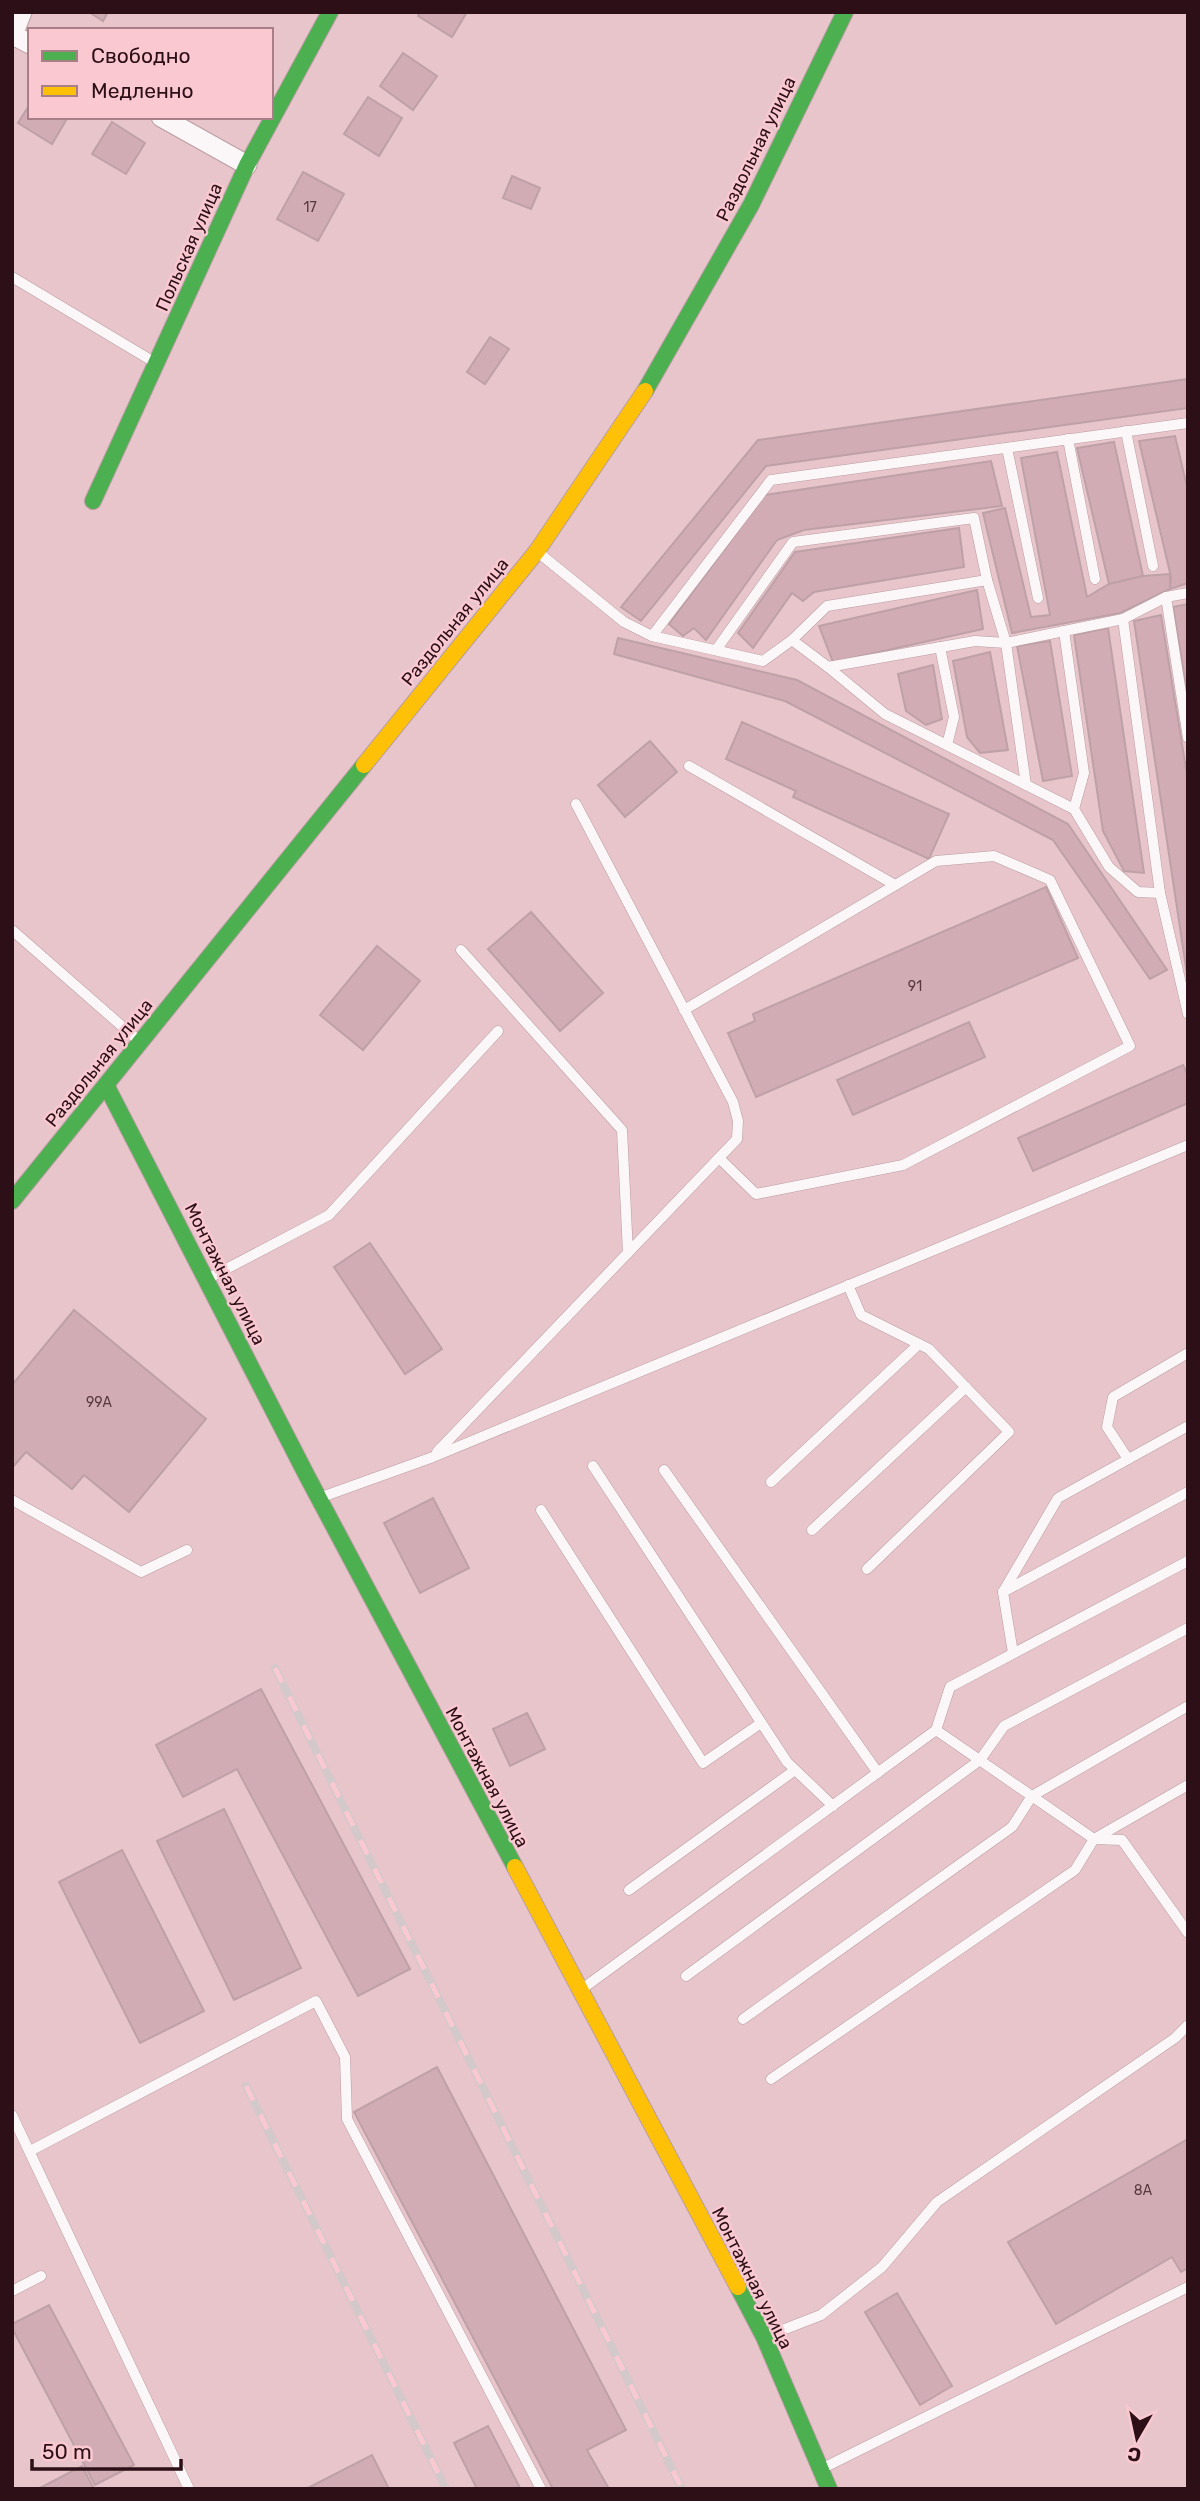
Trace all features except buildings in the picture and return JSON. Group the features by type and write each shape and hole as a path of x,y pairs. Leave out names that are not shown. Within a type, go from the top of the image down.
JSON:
{"street":[{"path":"13,35 22,12"},
{"name":"Польская улица","path":"273,118 330,12"},
{"name":"Раздольная улица","path":"12,1201 537,551 664,361 738,231 845,12"},
{"path":"165,119 247,166"},
{"name":"Польская улица","path":"93,502 247,166 272,119"},
{"name":"Монтажная улица","path":"106,1084 318,1499 764,2337 830,2489"}],"lane":[{"path":"12,276 158,364"},
{"path":"652,636 771,481 1188,424"},
{"path":"1125,431 1153,566"},
{"path":"1068,439 1095,579"},
{"path":"1007,448 1038,598"},
{"path":"716,650 793,542 974,518 987,580 1006,643 1026,785"},
{"path":"537,551 624,622 652,636 763,661 792,640 827,606 987,580"},
{"path":"828,667 975,641 1006,643 1124,619 1166,597 1188,593"},
{"path":"1166,597 1188,738"},
{"path":"1124,619 1160,893 1188,1014"},
{"path":"1063,631 1084,773 1074,809"},
{"path":"792,640 885,714 1074,809 1109,867 1138,892 1160,893"},
{"path":"940,647 954,716 947,745"},
{"path":"689,766 895,886"},
{"path":"433,1457 737,1139 738,1121 733,1102 576,804"},
{"path":"684,1010 936,861 994,856 1050,880 1130,1046 903,1165 757,1194 719,1158"},
{"path":"12,930 95,1000 140,1043"},
{"path":"461,950 622,1130 628,1253"},
{"path":"206,1280 329,1215 498,1031"},
{"path":"318,1499 433,1457 1188,1145"},
{"path":"848,1285 861,1315 929,1349 1009,1432 867,1569"},
{"path":"771,1482 919,1344"},
{"path":"1128,1459 1107,1427 1113,1397 1188,1353"},
{"path":"812,1530 966,1387"},
{"path":"1013,1653 1003,1592 1058,1498 1188,1426"},
{"path":"593,1466 761,1723 795,1770 833,1806"},
{"path":"664,1470 878,1773"},
{"path":"1003,1592 1188,1492"},
{"path":"12,1500 141,1572 187,1550"},
{"path":"541,1510 703,1763 761,1723"},
{"path":"579,1991 936,1730 950,1686 1188,1561"},
{"path":"686,1976 980,1760 1004,1726 1188,1628"},
{"path":"743,2019 1012,1827 1032,1796 1188,1706"},
{"path":"936,1730 1094,1839 1122,1840 1188,1933"},
{"path":"629,1890 795,1770"},
{"path":"771,2079 1075,1870 1094,1839 1188,1785"},
{"path":"30,2151 316,2001 345,2057 347,2119 541,2489"},
{"path":"764,2337 821,2315 882,2267 937,2202 1175,2038 1188,2025"},
{"path":"12,2115 188,2489"},
{"path":"12,2291 41,2276"},
{"path":"820,2470 1188,2287"}],"railway":[{"path":"275,1668 682,2489"},
{"path":"246,2086 446,2489"}],"traffic: fast":[{"path":"273,117 330,12"},
{"path":"645,391 751,205 845,12"},
{"path":"93,501 247,165 272,119"},
{"path":"12,1201 364,765"},
{"path":"106,1085 307,1476 515,1867"},
{"path":"738,2287 764,2337 829,2489"}],"traffic: slow":[{"path":"364,765 537,551 645,391"},
{"path":"515,1867 738,2287"}]}
